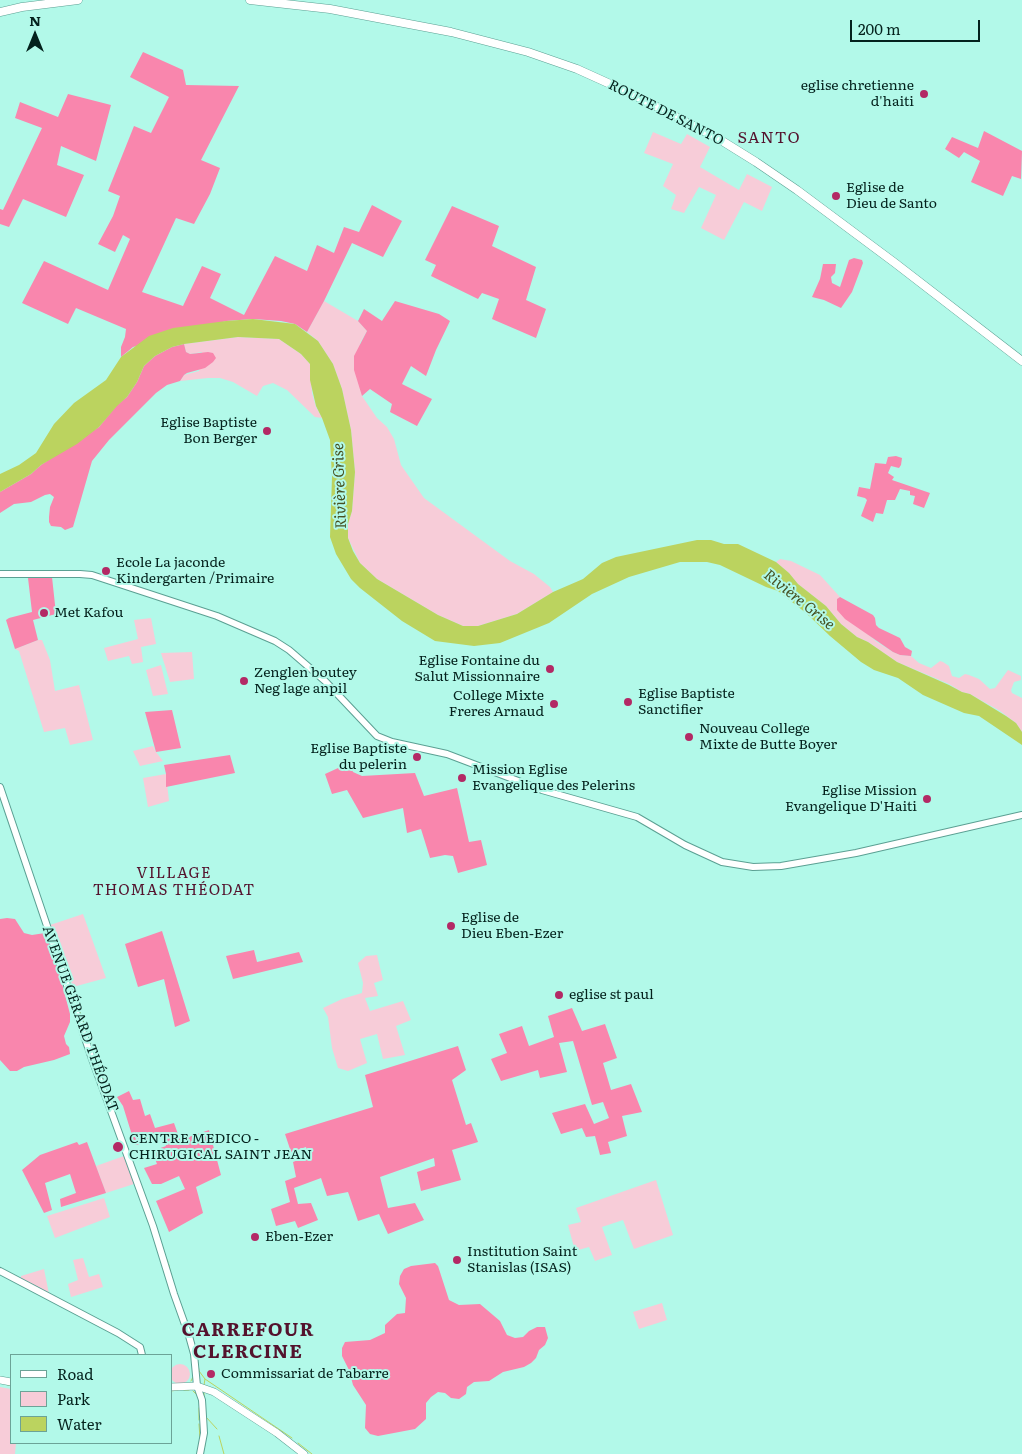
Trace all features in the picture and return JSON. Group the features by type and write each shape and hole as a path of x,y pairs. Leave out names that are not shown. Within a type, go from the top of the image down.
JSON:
{"main road":[{"path":"0,12 22,7 78,0"},
{"name":"ROUTE DE SANTO","path":"250,0 340,11 451,32 528,52 577,69 630,93 711,134 756,162 891,260 1022,361"},
{"path":"172,1387 197,1386 214,1392 277,1433 304,1454"}],"street":[{"path":"0,574 92,575 216,616 275,641 289,650 325,681 377,736 392,742 447,754 542,790 637,817 722,862 753,867 781,866 856,854 1022,815"},
{"name":"AVENUE GÉRARD THÉODAT","path":"0,787 92,1059 154,1226 194,1354 197,1386 202,1400 204,1424 200,1454"},
{"path":"0,1272 118,1333 140,1347 142,1354"}],"green space":[{"path":"653,132 681,144 687,134 710,147 700,167 739,190 747,174 772,187 762,211 744,202 724,240 701,228 716,195 699,187 684,213 671,209 676,195 663,186 673,164 644,153"},
{"path":"324,301 358,321 367,331 360,343 362,396 377,418 387,427 394,439 401,465 424,498 510,561 534,574 550,587 553,592 517,614 478,626 463,626 438,615 377,579 360,563 348,538 355,472 351,430 342,389 333,364 318,341 307,332"},
{"path":"238,337 279,339 301,354 310,364 312,393 322,418 315,417 287,390 273,383 263,386 257,396 233,382 220,378 180,381 184,375 199,371 202,352 190,354 186,352 184,344"},
{"path":"780,559 791,561 820,575 840,597 837,599 863,630 893,652 911,656 919,663 931,668 940,661 943,662 949,666 952,676 959,678 965,674 969,675 979,679 990,689 995,688 1008,670 1021,676 1021,680 1014,682 1011,690 1012,693 1022,698 1022,732 1016,723 1000,711 949,684 897,662 868,642 857,637 841,624 826,606 798,584 776,562"},
{"path":"151,618 156,644 141,647 143,662 132,664 129,656 108,661 104,648 138,639 134,620"},
{"path":"42,640 50,660 55,691 79,685 93,740 70,745 65,728 44,732 19,651 15,649"},
{"path":"192,652 194,679 170,682 161,653"},
{"path":"161,665 168,694 153,696 146,670"},
{"path":"153,746 163,761 140,766 133,751"},
{"path":"166,774 169,801 148,807 143,778"},
{"path":"83,914 106,978 73,987 50,925"},
{"path":"377,955 383,980 374,983 378,996 365,998 370,1011 403,1001 411,1020 396,1026 405,1055 383,1059 377,1034 360,1039 367,1063 348,1071 338,1068 332,1048 328,1017 323,1008 342,999 362,993 363,983 358,963 366,956"},
{"path":"124,1156 134,1184 106,1193 96,1166"},
{"path":"656,1180 673,1235 634,1249 623,1220 602,1227 612,1255 595,1261 589,1247 575,1251 568,1225 581,1222 576,1208"},
{"path":"104,1198 110,1217 55,1238 47,1216"},
{"path":"83,1258 89,1277 99,1274 103,1287 71,1297 68,1284 78,1280 73,1260"},
{"path":"44,1269 49,1294 21,1279 21,1276"},
{"path":"662,1303 667,1320 639,1329 633,1312"},
{"path":"176,1365 184,1365 189,1370 189,1378 184,1383 176,1383 172,1380 172,1368"},
{"path":"0,1387 10,1389 10,1444 16,1444 15,1454 0,1454"}],"shaded area":[{"path":"143,52 183,70 186,85 239,86 201,160 220,168 210,194 194,224 176,218 142,292 183,306 202,266 221,274 210,298 244,315 275,256 307,271 317,245 334,253 344,227 359,232 372,205 402,221 383,257 352,243 307,332 295,324 281,321 253,319 226,321 133,347 121,357 121,347 126,329 76,308 68,324 22,303 44,261 108,290 130,239 123,235 115,252 98,244 113,216 120,196 108,191 134,126 151,133 169,97 130,77"},
{"path":"68,94 111,105 96,161 61,146 57,165 84,175 66,217 23,199 9,227 0,224 0,209 3,210 42,128 15,118 20,102 58,117"},
{"path":"984,131 1022,151 1021,179 1012,176 1003,196 971,182 980,161 964,152 959,158 945,149 952,137 978,148"},
{"path":"452,206 499,226 492,246 536,267 526,300 546,309 536,338 492,319 499,299 482,293 478,299 431,276 436,265 425,260"},
{"path":"854,258 862,260 863,263 852,292 841,308 812,297 820,279 823,264 836,264 835,273 831,277 832,283 840,287 849,260"},
{"path":"395,301 439,314 450,321 426,376 411,366 402,384 432,399 417,426 390,412 392,404 370,389 362,396 354,370 354,356 367,331 358,321 364,309 382,321"},
{"path":"184,344 186,352 190,354 208,352 213,353 216,358 205,368 187,373 180,381 167,385 156,393 109,440 92,461 73,527 65,530 61,527 51,526 49,522 50,507 54,497 50,494 31,502 14,504 0,513 0,492 31,474 41,465 99,427 117,405 127,397 137,382 144,366 155,356 172,347"},
{"path":"896,456 902,458 901,465 899,468 891,466 888,473 894,477 892,480 930,493 924,508 913,504 915,496 910,495 910,491 900,489 895,500 887,500 883,514 876,513 873,522 861,516 867,500 857,496 859,487 870,489 875,463 886,464 888,457"},
{"path":"52,577 56,614 33,620 38,640 15,649 6,620 32,612 28,578"},
{"path":"840,597 873,615 876,625 900,638 905,647 912,651 911,656 893,652 845,619 837,610 837,599"},
{"path":"172,710 181,748 156,752 145,712"},
{"path":"230,755 235,773 166,787 164,765"},
{"path":"349,763 353,772 362,776 415,773 424,796 457,788 469,842 481,840 487,865 458,873 453,856 445,855 430,858 421,829 407,833 403,808 363,818 347,790 332,794 325,774"},
{"path":"0,919 15,919 24,933 32,935 45,933 56,961 70,1014 70,1022 64,1036 70,1054 24,1067 17,1071 10,1071 0,1060"},
{"path":"162,931 190,1021 175,1027 164,979 138,987 125,944"},
{"path":"254,950 257,962 299,952 303,962 233,979 226,956"},
{"path":"572,1008 582,1031 605,1024 617,1058 603,1063 611,1090 631,1084 642,1112 622,1116 627,1136 608,1142 611,1153 600,1155 595,1136 586,1137 582,1128 561,1134 552,1113 585,1104 594,1124 609,1118 603,1102 592,1105 573,1041 559,1043 567,1072 540,1078 538,1070 501,1081 491,1059 507,1053 499,1034 522,1026 529,1046 554,1037 548,1016"},
{"path":"458,1046 466,1070 452,1080 466,1125 471,1123 478,1142 452,1150 461,1180 421,1191 417,1172 435,1166 434,1158 380,1177 388,1208 415,1203 424,1220 388,1234 379,1214 358,1221 348,1192 327,1196 321,1178 294,1188 298,1204 311,1203 318,1220 298,1228 295,1221 276,1226 271,1209 290,1202 285,1181 296,1177 293,1162 308,1156 306,1147 291,1152 285,1134 373,1107 365,1075"},
{"path":"129,1091 133,1100 140,1099 145,1116 150,1114 155,1128 174,1123 180,1140 209,1130 221,1175 196,1187 203,1213 169,1232 156,1201 185,1189 179,1176 161,1184 152,1184 144,1168 157,1164 152,1151 166,1146 163,1137 144,1144 135,1145 123,1106 117,1097"},
{"path":"77,1142 79,1145 87,1142 106,1193 61,1207 60,1199 76,1193 70,1174 45,1183 52,1210 44,1213 22,1170 40,1155"},
{"path":"435,1263 438,1266 449,1300 459,1305 480,1304 500,1321 507,1335 515,1338 523,1337 537,1327 545,1327 548,1338 531,1363 524,1367 503,1372 489,1381 474,1382 467,1387 466,1394 459,1399 451,1398 445,1393 438,1392 426,1403 426,1419 415,1429 378,1436 370,1434 365,1428 366,1405 353,1385 349,1370 342,1356 342,1348 345,1342 370,1340 385,1333 385,1325 397,1314 405,1313 406,1298 399,1284 400,1276 404,1269 411,1266"}],"water":[{"name":"Rivière Grise","path":"253,319 295,324 318,341 333,364 342,389 351,430 355,472 348,538 353,551 360,563 377,579 438,615 463,626 478,626 517,614 553,592 583,579 602,563 616,557 697,540 738,544 776,562 798,584 826,606 841,624 857,637 868,642 897,662 970,694 1016,723 1022,732 1022,745 979,716 964,713 923,695 898,678 874,670 861,662 778,591 720,565 707,562 680,562 629,577 592,594 549,623 500,643 474,646 435,641 402,621 360,588 351,579 336,554 330,537 332,477 330,440 316,406 310,380 310,364 301,354 279,339 238,337 184,344 172,347 155,356 144,366 137,382 127,397 99,427 77,444 0,492 0,474 19,465 36,453 54,424 74,403 106,380 121,357 149,336 173,328"}],"waterway":[{"path":"56,943 101,1072"},
{"path":"102,1076 108,1094"},
{"path":"165,1256 168,1262"},
{"path":"169,1265 170,1271"},
{"path":"198,1363 199,1371 205,1379 204,1385"},
{"path":"191,1381 194,1375"},
{"path":"205,1379 292,1438"},
{"path":"5,1384 10,1386"},
{"path":"172,1391 178,1390"},
{"path":"184,1390 189,1390"},
{"path":"193,1391 197,1395"},
{"path":"204,1393 204,1398"},
{"path":"199,1408 199,1420"},
{"path":"206,1417 217,1429"},
{"path":"199,1424 200,1438"},
{"path":"219,1436 224,1454"},
{"path":"298,1443 312,1454"},
{"path":"203,1453 205,1445"}],"place":[{"name":"eglise chretienne d'haiti","path":"924,94"},
{"name":"Eglise de Dieu de Santo","path":"836,196"},
{"name":"Eglise Baptiste Bon Berger","path":"267,431"},
{"name":"Ecole La jaconde Kindergarten /Primaire","path":"106,571"},
{"name":"Met Kafou","path":"44,613"},
{"name":"Eglise Fontaine du Salut Missionnaire","path":"550,669"},
{"name":"Zenglen boutey Neg lage anpil","path":"244,681"},
{"name":"Eglise Baptiste Sanctifier","path":"628,702"},
{"name":"College Mixte Freres Arnaud","path":"554,704"},
{"name":"Nouveau College Mixte de Butte Boyer","path":"689,737"},
{"name":"Eglise Baptiste du pelerin","path":"417,757"},
{"name":"Mission Eglise Evangelique des Pelerins","path":"462,778"},
{"name":"Eglise Mission Evangelique D'Haiti","path":"927,799"},
{"name":"Eglise de Dieu Eben-Ezer","path":"451,926"},
{"name":"eglise st paul","path":"559,995"},
{"name":"CENTRE MEDICO - CHIRUGICAL SAINT JEAN","path":"118,1147"},
{"name":"Eben-Ezer","path":"255,1237"},
{"name":"Institution Saint Stanislas (ISAS)","path":"457,1260"},
{"name":"Commissariat de Tabarre","path":"211,1374"}],"district":[{"name":"SANTO","path":"769,138"},
{"name":"VILLAGE THOMAS THÉODAT","path":"174,882"},
{"name":"CARREFOUR CLERCINE","path":"248,1341"}]}
